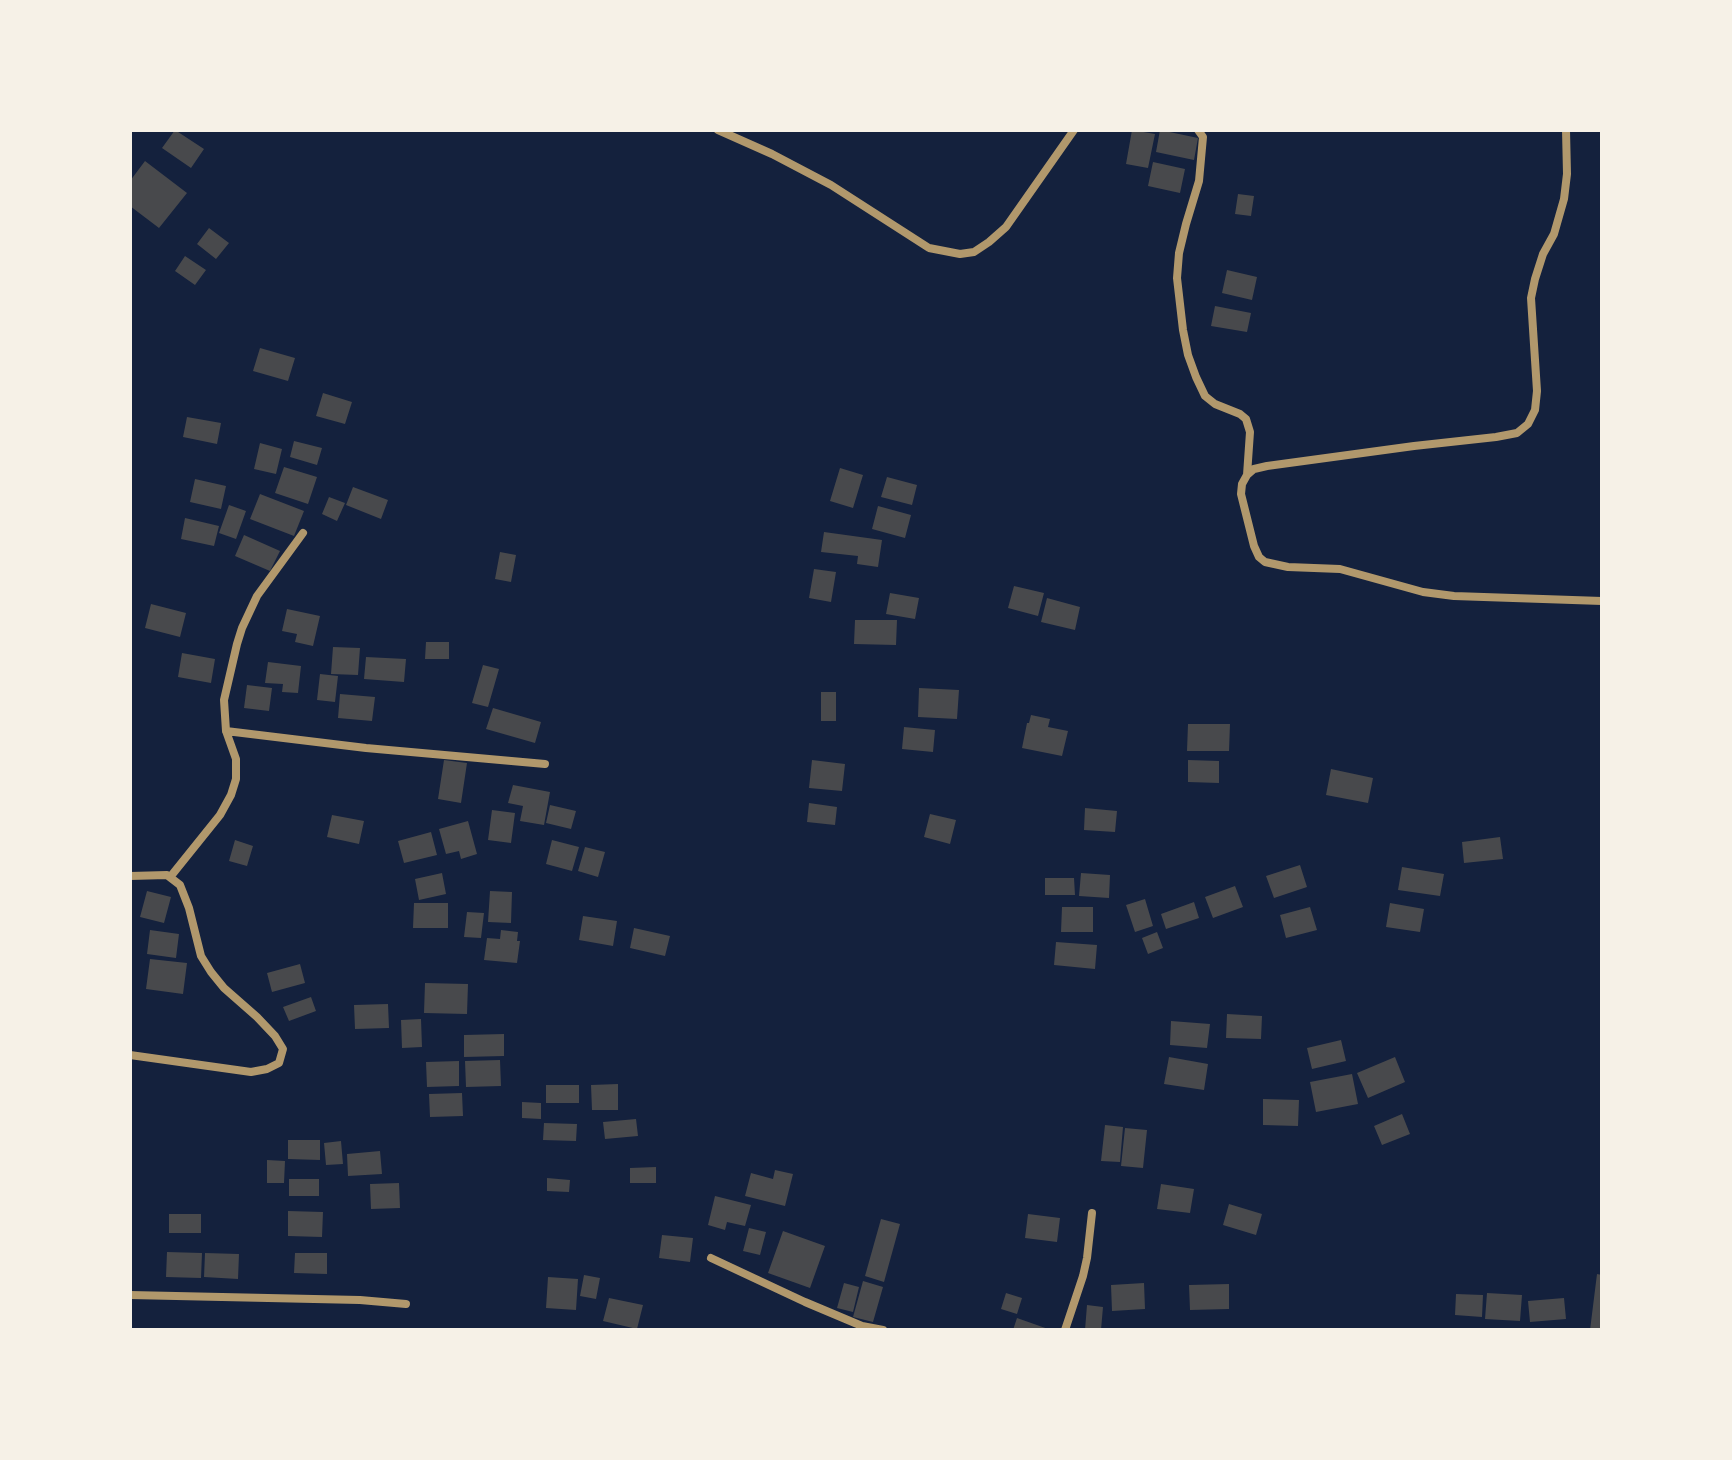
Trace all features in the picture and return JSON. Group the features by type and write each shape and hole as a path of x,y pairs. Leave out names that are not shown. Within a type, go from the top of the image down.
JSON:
{"street":[{"path":"718,130 831,185 929,248 960,254 974,252 1006,227 1074,130"},
{"path":"1566,130 1564,199 1557,225 1543,254 1531,298 1537,391 1535,410 1528,424 1517,433 1496,437 1267,466 1254,469 1242,484 1244,510 1254,546 1265,562 1288,567 1340,569 1423,592 1454,596 1602,601"},
{"path":"1201,131 1203,145 1199,181 1179,253 1179,299 1188,355 1205,396 1246,419 1250,432 1247,475"},
{"path":"171,876 220,815 231,795 236,779 236,759 226,731 224,700 242,628 257,596 303,533"},
{"path":"226,731 366,748 545,764"},
{"path":"130,876 171,876 183,891 201,956 224,988 275,1036 283,1049 283,1056 274,1066 251,1072 130,1055"},
{"path":"1065,1330 1083,1276 1092,1213"},
{"path":"711,1258 860,1328 883,1330"},
{"path":"130,1295 360,1300 406,1304"}],"building":[{"path":"175,130 204,149 191,168 162,148"},
{"path":"1132,130 1155,134 1148,168 1126,164"},
{"path":"1160,130 1198,138 1194,160 1156,152"},
{"path":"145,161 187,193 159,228 130,206 130,181"},
{"path":"1153,162 1185,169 1180,193 1148,186"},
{"path":"1238,194 1254,196 1251,216 1235,214"},
{"path":"209,228 229,243 216,259 197,244"},
{"path":"185,256 206,270 195,285 175,271"},
{"path":"1227,270 1257,277 1252,300 1222,293"},
{"path":"1215,306 1251,313 1247,332 1211,326"},
{"path":"260,348 295,358 288,381 253,371"},
{"path":"323,393 352,402 345,424 316,416"},
{"path":"187,417 221,423 217,444 183,437"},
{"path":"294,441 322,448 317,465 290,457"},
{"path":"260,443 282,449 276,474 254,469"},
{"path":"284,467 317,477 308,504 275,493"},
{"path":"840,468 863,475 853,508 830,501"},
{"path":"887,477 917,485 912,505 881,497"},
{"path":"195,479 226,486 221,509 190,502"},
{"path":"353,487 388,500 381,519 346,505"},
{"path":"260,494 304,511 294,536 250,519"},
{"path":"329,497 345,503 337,521 322,514"},
{"path":"229,505 246,511 236,539 219,533"},
{"path":"878,506 911,515 905,538 872,529"},
{"path":"185,518 219,526 214,546 181,539"},
{"path":"824,532 882,540 878,567 857,564 858,556 821,552"},
{"path":"244,535 280,551 270,571 235,556"},
{"path":"500,552 516,555 511,582 495,579"},
{"path":"814,569 836,572 831,602 809,598"},
{"path":"1014,586 1044,593 1038,616 1008,608"},
{"path":"890,593 919,598 915,619 886,614"},
{"path":"1047,598 1080,607 1075,630 1041,622"},
{"path":"151,604 186,613 180,637 145,628"},
{"path":"287,609 320,616 313,646 295,642 297,634 282,631"},
{"path":"855,620 897,620 896,645 854,644"},
{"path":"426,642 449,642 449,659 425,659"},
{"path":"333,647 360,648 358,675 331,674"},
{"path":"182,653 215,659 211,683 178,677"},
{"path":"366,657 406,659 404,682 364,679"},
{"path":"268,662 301,666 298,693 282,692 283,684 265,683"},
{"path":"483,665 499,669 488,707 472,703"},
{"path":"320,674 338,676 335,702 317,700"},
{"path":"247,685 272,688 269,711 244,708"},
{"path":"919,688 959,690 957,719 918,717"},
{"path":"821,692 836,692 836,721 821,721"},
{"path":"340,694 375,697 372,721 338,718"},
{"path":"493,708 541,722 535,743 486,729"},
{"path":"1031,715 1050,719 1048,727 1068,731 1062,756 1022,748"},
{"path":"1188,724 1230,724 1229,751 1187,751"},
{"path":"904,727 935,730 933,752 902,749"},
{"path":"444,760 467,763 461,803 438,799"},
{"path":"812,760 845,764 842,791 809,788"},
{"path":"1188,760 1219,761 1219,783 1188,782"},
{"path":"1331,769 1373,778 1368,803 1326,795"},
{"path":"513,785 550,792 544,825 520,821 523,806 508,803"},
{"path":"809,803 837,807 835,825 807,822"},
{"path":"550,805 576,811 571,829 546,823"},
{"path":"1085,808 1117,811 1115,832 1084,830"},
{"path":"492,810 515,813 511,843 488,840"},
{"path":"930,814 956,820 950,844 924,837"},
{"path":"332,815 364,821 359,844 327,837"},
{"path":"468,821 477,854 461,859 459,851 446,854 439,829"},
{"path":"431,832 437,855 404,863 398,841"},
{"path":"1500,837 1503,859 1464,863 1462,842"},
{"path":"235,840 253,846 247,866 229,861"},
{"path":"552,840 579,847 572,871 546,864"},
{"path":"585,847 605,852 598,877 578,871"},
{"path":"1300,865 1307,887 1274,898 1266,876"},
{"path":"1402,867 1444,874 1440,896 1398,890"},
{"path":"442,873 446,894 419,900 415,879"},
{"path":"1081,873 1110,875 1109,898 1079,896"},
{"path":"1045,878 1074,878 1075,895 1045,895"},
{"path":"1235,886 1243,907 1213,918 1205,897"},
{"path":"147,891 171,897 164,923 140,917"},
{"path":"490,891 512,892 511,923 488,922"},
{"path":"1145,899 1153,926 1135,932 1126,905"},
{"path":"1194,902 1199,918 1166,929 1161,914"},
{"path":"414,903 448,903 448,928 413,928"},
{"path":"1390,903 1424,909 1420,932 1386,927"},
{"path":"1062,907 1093,907 1093,932 1061,932"},
{"path":"1310,907 1317,930 1286,938 1280,915"},
{"path":"467,912 484,913 481,938 464,937"},
{"path":"583,916 617,921 613,946 579,940"},
{"path":"634,928 670,936 665,956 630,948"},
{"path":"150,930 179,934 176,958 147,954"},
{"path":"501,930 518,932 517,963 484,960 487,938 500,939"},
{"path":"1157,932 1163,948 1148,954 1142,938"},
{"path":"1056,942 1097,945 1095,969 1054,965"},
{"path":"150,959 187,963 183,994 146,989"},
{"path":"300,964 305,983 272,992 267,973"},
{"path":"425,983 468,984 467,1014 424,1013"},
{"path":"311,997 316,1011 289,1021 283,1007"},
{"path":"388,1004 389,1028 355,1029 354,1005"},
{"path":"1227,1014 1262,1016 1261,1039 1226,1038"},
{"path":"421,1019 422,1047 402,1048 401,1020"},
{"path":"1171,1021 1210,1024 1207,1048 1170,1045"},
{"path":"504,1034 504,1056 464,1057 464,1035"},
{"path":"1341,1040 1346,1061 1312,1069 1307,1048"},
{"path":"1169,1057 1208,1064 1204,1090 1164,1084"},
{"path":"1395,1057 1405,1082 1368,1098 1357,1073"},
{"path":"500,1060 501,1086 466,1087 465,1061"},
{"path":"459,1061 459,1086 427,1087 426,1062"},
{"path":"1352,1074 1358,1104 1316,1112 1310,1082"},
{"path":"618,1084 618,1110 592,1110 591,1085"},
{"path":"546,1085 579,1085 579,1103 546,1103"},
{"path":"462,1093 463,1116 430,1117 429,1094"},
{"path":"1263,1099 1299,1100 1298,1126 1263,1125"},
{"path":"522,1102 541,1103 541,1119 522,1118"},
{"path":"1402,1114 1410,1134 1382,1145 1374,1126"},
{"path":"636,1119 638,1136 605,1139 603,1122"},
{"path":"544,1123 577,1124 576,1141 543,1140"},
{"path":"1105,1125 1123,1127 1120,1162 1101,1161"},
{"path":"1125,1128 1147,1130 1143,1168 1121,1166"},
{"path":"288,1140 320,1140 320,1160 288,1159"},
{"path":"341,1141 343,1164 326,1165 324,1143"},
{"path":"380,1151 382,1174 348,1176 347,1154"},
{"path":"267,1160 285,1161 284,1183 267,1183"},
{"path":"656,1167 656,1183 630,1183 630,1168"},
{"path":"775,1170 793,1174 785,1206 745,1196 751,1173 773,1179"},
{"path":"547,1178 570,1180 569,1192 547,1191"},
{"path":"289,1179 319,1179 319,1196 289,1196"},
{"path":"399,1183 400,1208 371,1209 370,1184"},
{"path":"1161,1184 1194,1189 1190,1213 1157,1209"},
{"path":"715,1196 751,1205 745,1226 727,1222 725,1230 708,1225"},
{"path":"1229,1204 1262,1214 1256,1235 1223,1225"},
{"path":"288,1211 323,1212 322,1237 288,1236"},
{"path":"169,1214 201,1214 201,1233 169,1233"},
{"path":"1028,1214 1060,1218 1057,1242 1025,1238"},
{"path":"881,1219 900,1224 884,1282 865,1276"},
{"path":"749,1228 766,1232 760,1255 743,1251"},
{"path":"783,1231 825,1246 810,1288 768,1273"},
{"path":"662,1235 693,1238 690,1262 659,1258"},
{"path":"167,1252 202,1253 201,1278 166,1277"},
{"path":"205,1253 239,1254 238,1279 204,1277"},
{"path":"295,1253 327,1253 327,1274 294,1273"},
{"path":"1597,1274 1602,1275 1602,1330 1590,1330"},
{"path":"584,1275 600,1278 596,1299 580,1296"},
{"path":"548,1277 578,1279 576,1310 546,1308"},
{"path":"863,1281 883,1287 873,1322 853,1317"},
{"path":"844,1283 859,1287 853,1312 837,1308"},
{"path":"1144,1283 1145,1309 1112,1311 1111,1285"},
{"path":"1229,1284 1229,1309 1190,1310 1189,1285"},
{"path":"1006,1293 1022,1298 1017,1314 1001,1309"},
{"path":"1487,1293 1522,1295 1520,1321 1485,1319"},
{"path":"1456,1294 1483,1295 1482,1317 1455,1315"},
{"path":"609,1298 643,1305 637,1329 603,1321"},
{"path":"1564,1298 1566,1319 1530,1322 1528,1301"},
{"path":"1087,1305 1103,1307 1101,1330 1085,1330"},
{"path":"1017,1318 1051,1330 1013,1330"}]}
